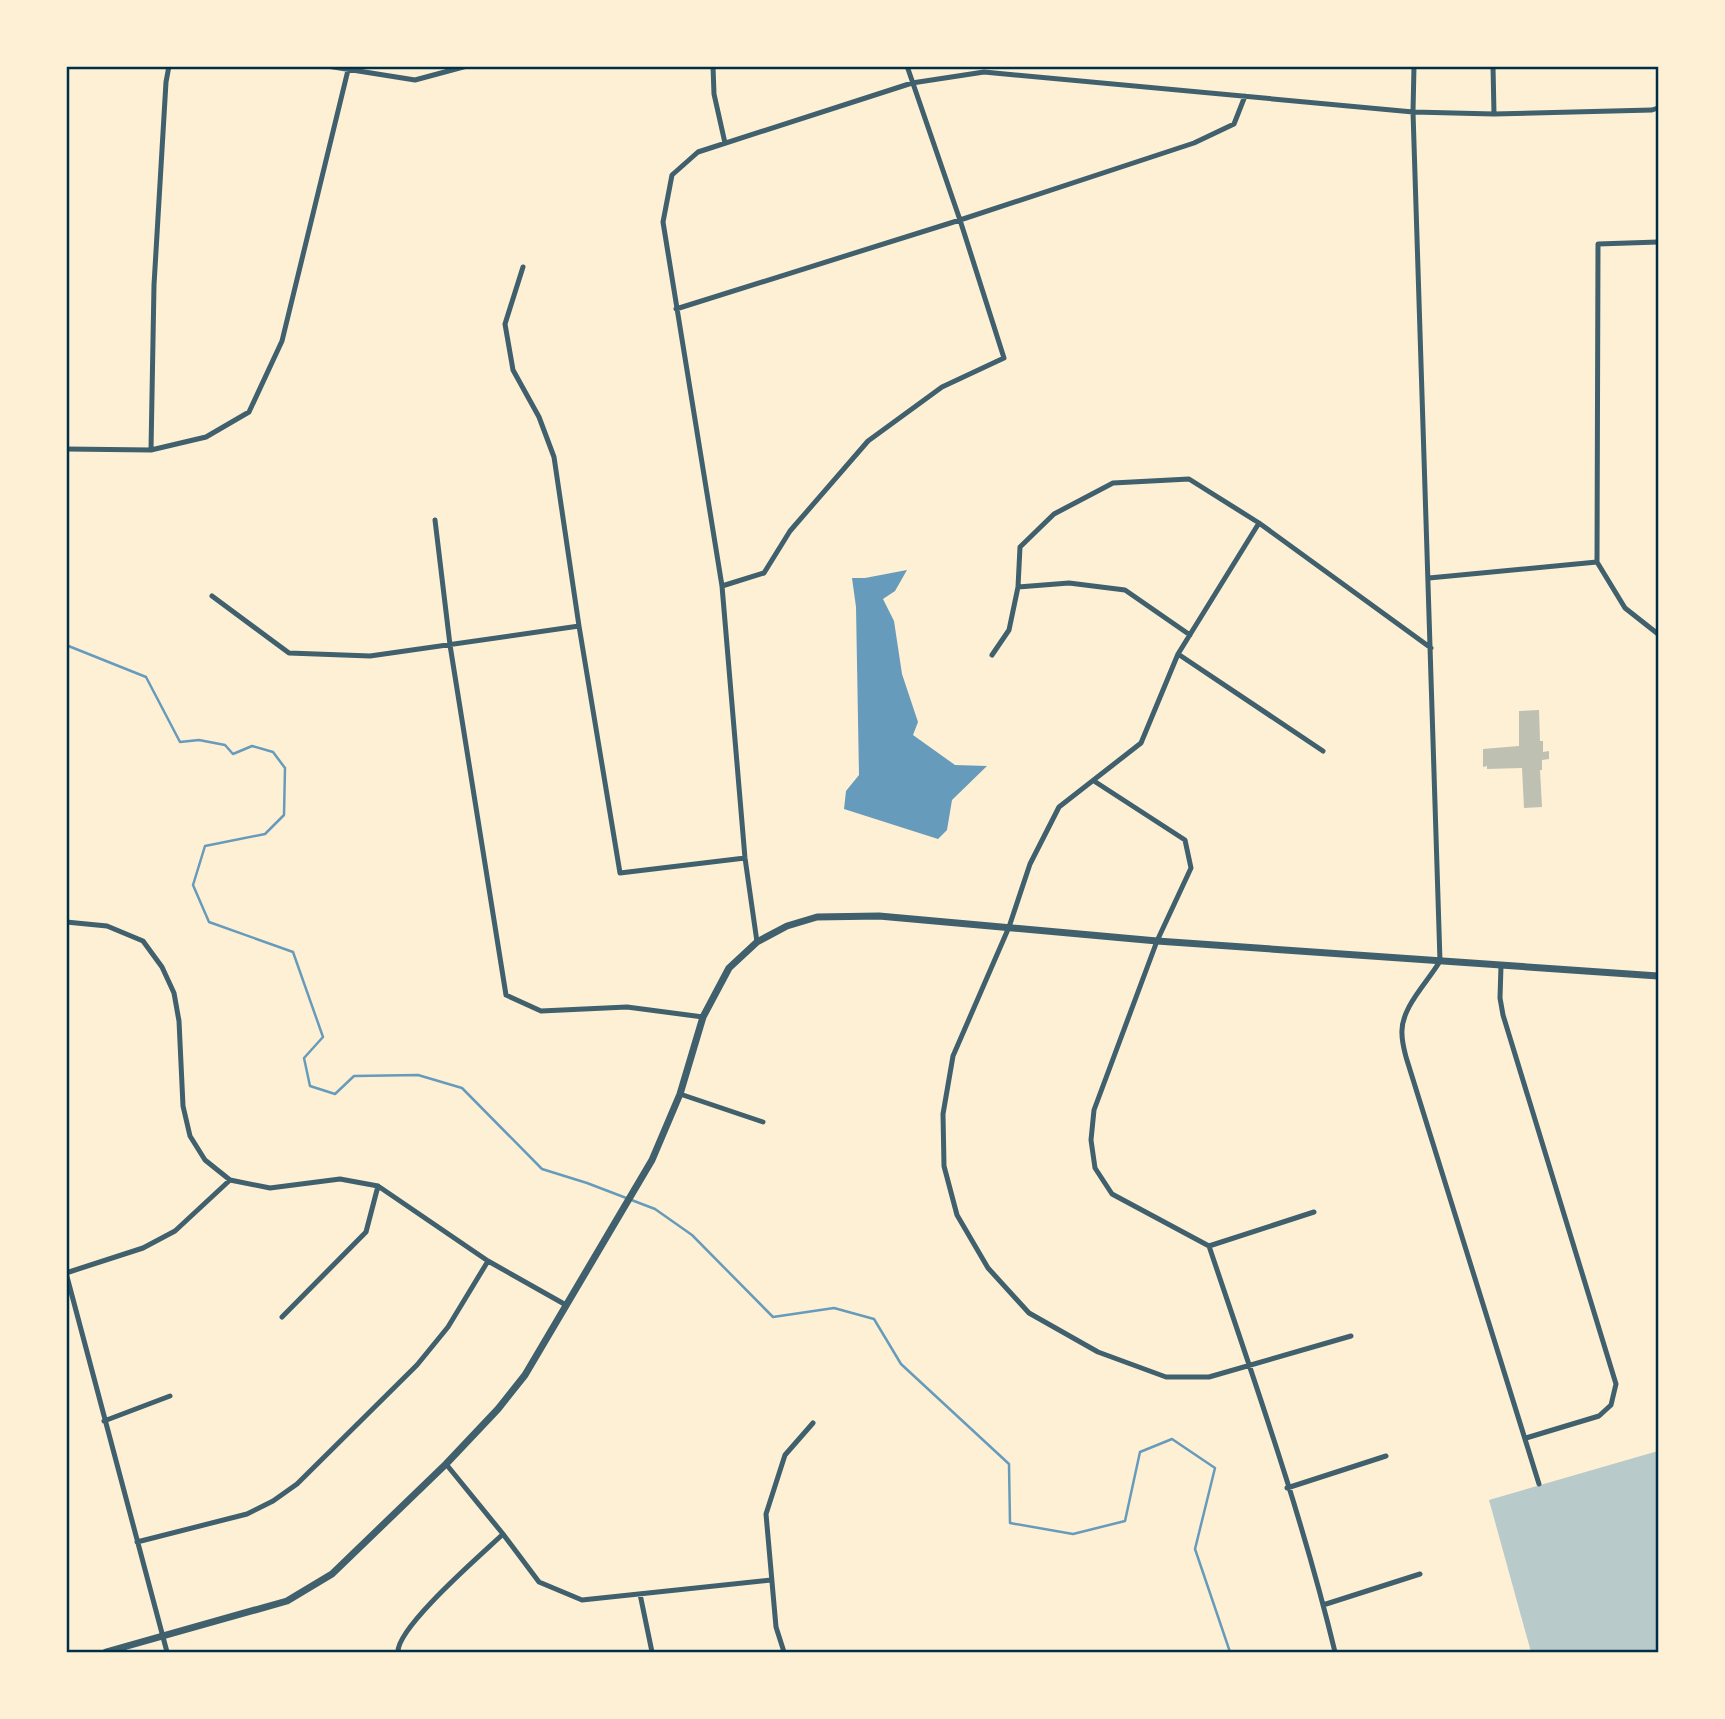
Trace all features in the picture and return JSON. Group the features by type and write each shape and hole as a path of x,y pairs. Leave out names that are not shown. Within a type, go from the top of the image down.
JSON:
{"street":[{"path":"151,450 154,285 169,66"},
{"path":"327,66 415,80 467,66"},
{"path":"713,66 714,94 725,143"},
{"path":"722,586 764,573 790,531 868,440 942,387 1004,358 907,66"},
{"path":"1413,66 1440,961 1409,1007 1402,1033 1406,1057 1539,1484"},
{"path":"1493,66 1494,114"},
{"path":"66,449 151,450 206,437 249,412 282,341 348,69"},
{"path":"757,942 745,858 722,586 663,222 672,174 698,152 725,143 912,83 984,72 1413,112 1494,114 1658,108"},
{"path":"676,309 1194,143 1234,124 1245,96"},
{"path":"1658,242 1598,244 1597,562 1625,608 1658,634"},
{"path":"523,267 505,324 513,370 539,416 554,457 620,873 745,858"},
{"path":"992,655 1009,630 1018,587 1020,547 1054,514 1114,483 1189,479 1259,523 1431,648"},
{"path":"435,520 450,645 506,995 541,1011 627,1007 703,1017"},
{"path":"1259,523 1178,654 1142,743 1059,807 1030,864 1009,927 953,1056 943,1114 944,1166 957,1215 988,1268 1029,1313 1098,1352 1166,1377 1209,1377 1351,1336"},
{"path":"1429,578 1597,562"},
{"path":"1018,587 1069,583 1125,590 1190,635"},
{"path":"212,596 289,653 370,656 579,626"},
{"path":"1178,654 1323,751"},
{"path":"1094,781 1185,840 1191,868 1157,941 1094,1110 1091,1140 1095,1168 1112,1194 1209,1245 1250,1367 1323,1605 1335,1653"},
{"path":"106,1653 287,1601 332,1574 446,1464 498,1409 525,1375 652,1160 680,1094 703,1017 729,968 757,942 788,926 817,917 879,916 1157,941 1658,976"},
{"path":"66,922 107,926 143,941 162,967 174,993 179,1021 183,1106 190,1136 205,1160 230,1180 270,1188 340,1180 378,1186 488,1261 566,1305"},
{"path":"1502,966 1500,998 1503,1015 1616,1384 1611,1405 1599,1416 1526,1438"},
{"path":"680,1094 763,1122"},
{"path":"167,1653 66,1273 143,1248 175,1231 230,1180"},
{"path":"282,1317 366,1231 378,1186"},
{"path":"1209,1245 1314,1212"},
{"path":"137,1542 247,1514 273,1501 297,1484 416,1365 448,1327 488,1261"},
{"path":"104,1421 170,1396"},
{"path":"784,1653 776,1626 766,1514 785,1455 813,1423"},
{"path":"1287,1488 1387,1456"},
{"path":"446,1464 539,1582 582,1600 771,1580"},
{"path":"398,1653 397,1646 415,1620 503,1534"},
{"path":"1323,1605 1420,1574"},
{"path":"640,1594 652,1653"}],"shaded area":[{"path":"1658,1451 1658,1652 1531,1652 1489,1500"}],"water":[{"path":"907,570 895,591 883,599 894,621 902,674 918,722 913,735 955,765 987,766 952,800 947,830 938,839 844,809 846,791 859,775 856,607 852,578"}],"building":[{"path":"1539,710 1540,741 1543,741 1543,752 1549,751 1549,759 1542,760 1540,770 1542,807 1524,808 1522,768 1487,769 1487,766 1483,767 1483,749 1519,746 1519,711"}],"waterway":[{"path":"66,645 146,677 180,742 199,740 225,745 233,754 252,746 273,752 285,768 284,815 265,834 205,846 193,885 209,922 293,952 323,1037 304,1058 310,1086 335,1094 354,1076 418,1075 462,1088 542,1169 655,1209 692,1235 773,1317 834,1308 874,1319 901,1364 1009,1464 1010,1523 1073,1534 1125,1521 1140,1452 1172,1439 1215,1468 1195,1549 1230,1652"}]}
